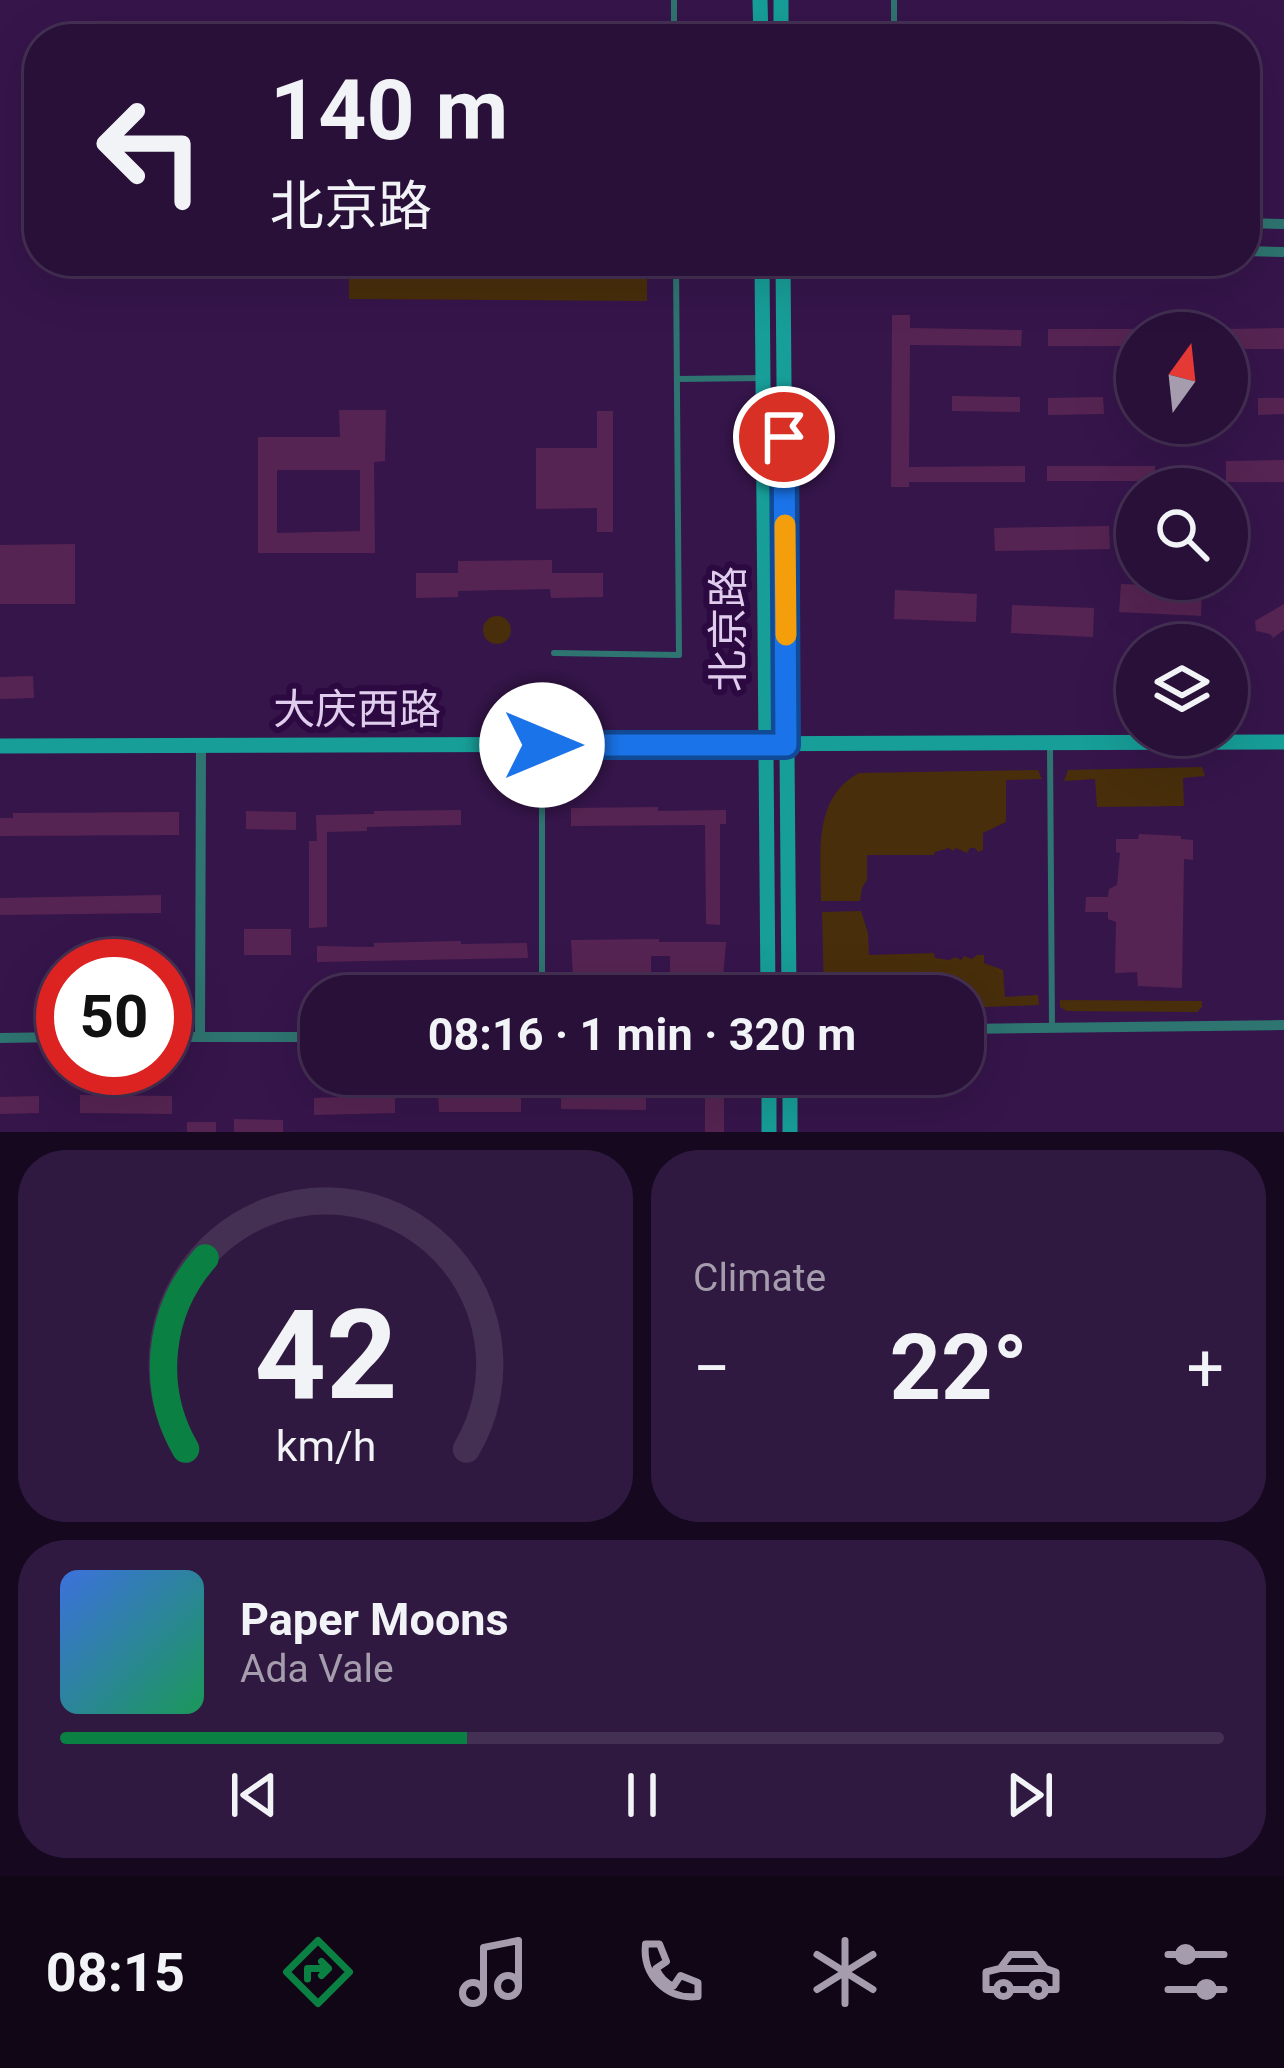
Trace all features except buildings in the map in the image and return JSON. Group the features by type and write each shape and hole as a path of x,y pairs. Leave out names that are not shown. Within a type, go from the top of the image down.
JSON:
{"main road":[{"name":"北京路","path":"762,276 768,975"},
{"name":"北京路","path":"783,276 789,975"},
{"name":"大庆西路","path":"0,746 1284,742"},
{"path":"769,1095 770,1132"},
{"path":"790,1095 790,1132"}],"street":[{"path":"200,1037 201,745"},
{"path":"984,1029 1284,1025"},
{"path":"192,1037 300,1036"},
{"path":"0,1038 36,1037"}],"lane":[{"path":"554,653 679,655 676,276"},
{"path":"677,379 763,378"},
{"path":"1050,743 1052,1027"},
{"path":"542,745 542,975"}],"shaded area":[{"path":"349,276 647,276 647,301 349,299"},
{"path":"497,616 507,620 511,630 507,640 497,644 487,640 483,630 487,620"},
{"path":"1202,767 1205,776 1183,778 1184,806 1097,807 1095,779 1064,781 1068,770"},
{"path":"1038,770 1042,779 1006,780 1006,822 983,833 983,850 867,855 867,880 860,901 821,901 826,812 844,784 859,773"},
{"path":"861,911 869,955 934,953 935,958 961,960 984,955 984,963 1003,970 1005,997 1038,995 1039,1005 984,1007 984,975 824,975 822,912"},
{"path":"1060,1000 1202,1001 1202,1007 1197,1012 1067,1011 1060,1007"}],"slow traffic":[{"path":"785,525 786,635"}],"route":[{"path":"542,745 786,745 784,437"}]}
